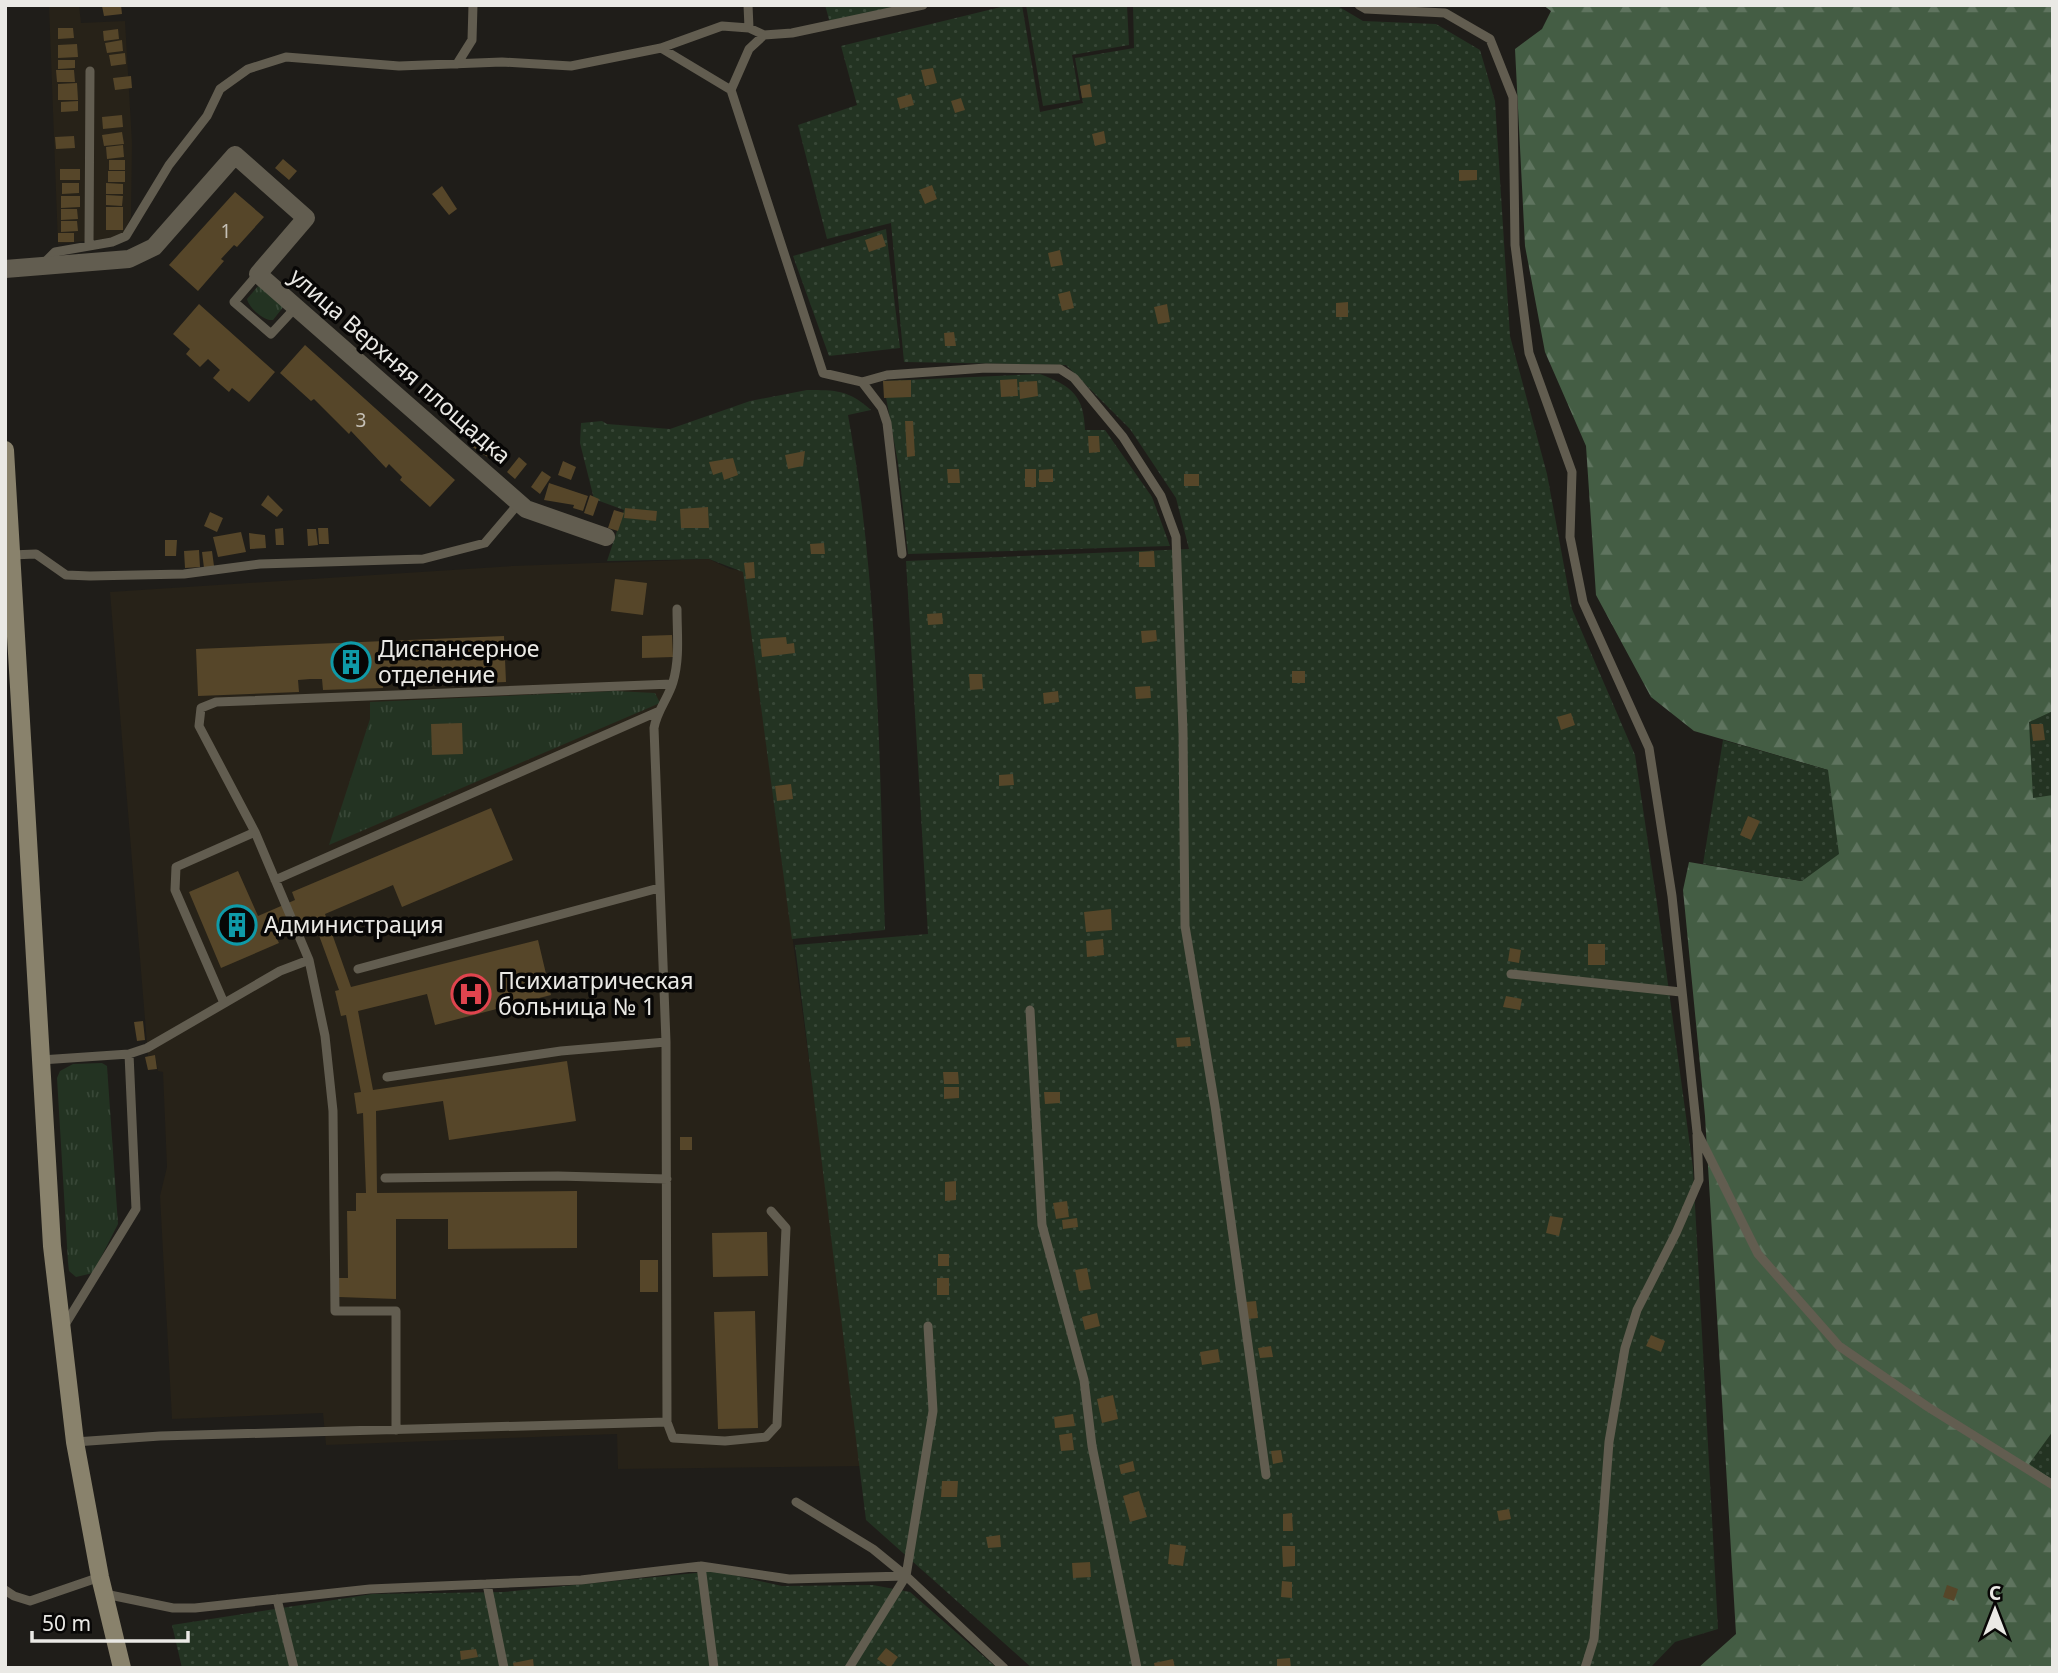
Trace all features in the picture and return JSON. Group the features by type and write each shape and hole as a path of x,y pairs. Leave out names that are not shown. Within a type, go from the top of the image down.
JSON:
{"street":[{"name":"улица Верхняя площадка","path":"5,269 140,256 154,247 236,155 306,218 258,274 526,509 606,537"},
{"path":"5,450 41,1060 61,1332 75,1443 100,1577 122,1668"}],"lane":[{"path":"457,64 472,40 473,5"},
{"path":"748,5 749,28"},
{"path":"41,266 55,252 126,236 169,165 207,116 220,89 247,69 286,57 399,66 502,62 571,66 661,48 722,26 749,28 764,34 792,33 923,5"},
{"path":"1359,5 1366,9 1445,13 1490,39 1513,97 1515,245 1530,353 1572,472 1570,537 1583,603 1649,748 1672,897 1697,1132 1699,1180 1637,1310 1625,1348 1609,1442 1594,1639 1585,1668"},
{"path":"730,90 749,49 764,34"},
{"path":"661,48 730,90 822,373 862,382 887,375 986,368 1060,369 1074,378 1123,437 1161,496 1176,537 1184,732 1185,926 1215,1106 1266,1475"},
{"path":"89,245 90,72"},
{"path":"258,274 234,302 243,310 271,334 296,307"},
{"path":"862,382 882,408 887,423 902,554"},
{"path":"10,555 36,554 66,575 90,576 184,574 260,565 423,559 485,543 519,503"},
{"path":"275,880 657,712 665,703 678,664 677,609"},
{"path":"396,1430 396,1311 335,1311 333,1111 326,1036 309,960 255,832 199,726 201,708 208,704 672,684"},
{"path":"657,712 654,728 666,1042 667,1422 673,1438 725,1441 766,1437 777,1425 786,1228 771,1212"},
{"path":"225,1003 175,890 176,867 255,832"},
{"path":"358,969 659,888"},
{"path":"41,1060 128,1054 147,1048 280,971 309,960"},
{"path":"1511,974 1681,992"},
{"path":"1030,1010 1042,1225 1084,1380 1092,1446 1136,1668"},
{"path":"387,1077 561,1051 666,1042"},
{"path":"61,1332 136,1209 128,1054"},
{"path":"1697,1132 1758,1254 1839,1346 1928,1407 2053,1485"},
{"path":"385,1178 558,1176 667,1179"},
{"path":"849,1668 906,1576 933,1411 928,1326"},
{"path":"75,1443 160,1436 667,1422"},
{"path":"796,1502 873,1549 906,1576 1004,1668"},
{"path":"105,1594 173,1608 370,1589 581,1580 701,1566 789,1579 906,1576"},
{"path":"701,1566 714,1668"},
{"path":"5,1590 30,1601 100,1577"},
{"path":"487,1584 504,1668"},
{"path":"276,1599 293,1668"}],"shaded area":[{"path":"49,5 79,5 81,23 125,21 132,143 131,217 122,237 58,244"},
{"name":"Психиатрическая больница № 1","path":"709,559 730,569 743,571 839,1282 868,1466 618,1469 617,1434 326,1445 323,1413 172,1419 160,1196 167,1167 163,1072 158,1071 155,1055 148,1056 110,592 512,566"}],"green space":[{"path":"825,5 905,5 830,23"},
{"path":"1009,5 1022,5 1040,112 1083,103 1075,58 1134,48 1133,5 1336,5 1363,21 1436,24 1480,50 1495,101 1510,336 1547,474 1572,609 1635,755 1693,1168 1718,1629 1675,1642 1650,1668 1032,1668 866,1520 795,945 928,934 906,561 1189,549 1176,498 1130,429 1066,365 904,362 891,223 827,239 798,125 857,105 841,46"},
{"path":"1026,5 1127,5 1129,45 1072,55 1080,100 1043,106"},
{"path":"1543,5 2053,5 2053,1668 1698,1668 1736,1634 1705,1116 1683,890 1689,862 1801,881 1828,770 1694,731 1651,697 1596,595 1586,446 1545,352 1525,246 1515,49 1542,29 1551,11"},
{"path":"886,229 900,348 829,356 793,256"},
{"path":"259,285 284,306 273,320 261,316 248,303 247,299"},
{"path":"1040,374 1060,383 1074,394 1082,409 1085,430 1105,430 1152,497 1170,546 908,554 898,463 883,381"},
{"path":"807,390 842,392 856,398 871,410 848,415 872,607 885,930 792,939 743,572 709,559 607,561 624,510 594,499 580,443 581,423 602,421 607,424 670,429 750,401"},
{"path":"615,691 655,693 660,703 329,845 370,719 370,702"},
{"path":"2053,711 2053,795 2033,798 2029,722"},
{"path":"1723,740 1828,770 1839,854 1802,881 1703,864"},
{"path":"102,1063 107,1066 118,1224 93,1273 76,1277 69,1271 68,1262 57,1078 60,1071 73,1064"},
{"path":"2053,1431 2053,1480 2029,1464"},
{"path":"716,1571 782,1586 873,1585 910,1592 997,1668 182,1668 172,1625 372,1594 504,1592"}],"building":[{"path":"121,5 122,14 104,16 102,6"},
{"path":"58,28 73,28 74,38 58,39"},
{"path":"118,29 119,39 104,41 103,31"},
{"path":"122,40 123,51 107,53 105,43"},
{"path":"77,44 78,57 58,58 58,45"},
{"path":"125,53 126,64 111,66 109,55"},
{"path":"58,60 75,60 75,68 58,69"},
{"path":"933,68 937,83 925,86 921,70"},
{"path":"56,70 74,70 75,82 57,82"},
{"path":"131,76 132,88 115,90 113,78"},
{"path":"77,83 78,100 58,100 58,84"},
{"path":"1090,84 1092,97 1082,98 1080,86"},
{"path":"911,94 914,105 900,109 897,98"},
{"path":"961,98 965,110 955,113 951,101"},
{"path":"78,101 78,111 61,112 61,102"},
{"path":"122,115 123,127 103,129 102,117"},
{"path":"1104,131 1106,143 1095,146 1092,134"},
{"path":"122,132 124,144 104,146 102,135"},
{"path":"74,136 75,148 56,149 55,137"},
{"path":"123,145 124,157 107,159 106,147"},
{"path":"283,159 297,171 289,180 275,168"},
{"path":"109,160 125,160 125,170 109,170"},
{"path":"60,169 80,169 80,180 60,180"},
{"path":"1459,170 1477,170 1477,180 1459,181"},
{"path":"108,171 125,171 125,182 108,182"},
{"path":"62,183 79,183 79,193 62,194"},
{"path":"106,183 123,184 123,194 106,194"},
{"path":"932,185 937,199 925,204 919,190"},
{"path":"442,186 457,209 449,215 432,194"},
{"path":"235,192 264,217 237,247 234,245 221,259 224,261 198,291 169,265"},
{"path":"106,195 123,196 122,206 106,205"},
{"path":"61,196 80,196 80,207 61,208"},
{"path":"106,207 123,207 123,230 106,230"},
{"path":"61,209 77,209 78,219 61,220"},
{"path":"61,221 77,221 78,231 61,232"},
{"path":"58,233 74,233 74,242 58,242"},
{"path":"882,234 886,246 869,252 865,240"},
{"path":"1060,250 1063,265 1051,267 1048,253"},
{"path":"1070,291 1074,308 1062,311 1058,294"},
{"path":"1348,302 1348,317 1336,317 1336,303"},
{"path":"199,304 275,372 249,402 232,388 229,392 213,378 220,370 208,359 200,367 186,354 190,349 173,334"},
{"path":"1167,304 1170,322 1158,324 1154,307"},
{"path":"954,332 956,346 945,346 944,333"},
{"path":"305,345 455,480 430,507 400,480 402,477 389,464 386,468 351,431 349,434 314,399 311,401 280,373"},
{"path":"1017,379 1018,396 1001,397 1000,380"},
{"path":"911,380 911,397 884,398 883,381"},
{"path":"1037,381 1038,396 1020,399 1019,382"},
{"path":"905,421 913,421 915,456 907,457"},
{"path":"481,433 504,448 495,462 471,446"},
{"path":"1088,436 1099,436 1100,452 1089,453"},
{"path":"805,451 803,466 788,469 785,455"},
{"path":"519,457 527,464 515,479 507,472"},
{"path":"733,458 738,475 724,480 722,472 713,475 709,462"},
{"path":"563,461 576,467 571,480 558,475"},
{"path":"947,469 959,469 960,483 948,483"},
{"path":"1025,469 1036,469 1036,487 1025,487"},
{"path":"1053,469 1053,482 1039,482 1039,470"},
{"path":"542,471 551,477 540,494 531,487"},
{"path":"1184,474 1199,474 1199,486 1184,486"},
{"path":"549,483 588,496 583,511 573,508 574,505 544,500"},
{"path":"268,495 283,510 277,517 261,505"},
{"path":"590,495 599,499 593,516 584,513"},
{"path":"708,507 709,528 681,528 680,509"},
{"path":"625,508 657,511 656,521 624,518"},
{"path":"614,510 624,513 618,531 608,528"},
{"path":"210,512 223,518 217,532 204,526"},
{"path":"283,528 284,545 276,545 275,529"},
{"path":"318,528 328,528 329,544 319,544"},
{"path":"307,529 316,529 318,545 308,546"},
{"path":"241,532 246,552 218,557 213,537"},
{"path":"249,533 265,535 266,548 250,549"},
{"path":"165,540 177,540 176,556 165,556"},
{"path":"824,543 825,554 811,554 810,544"},
{"path":"199,550 200,567 185,568 184,551"},
{"path":"212,551 214,566 204,568 202,552"},
{"path":"1154,551 1155,567 1139,567 1139,552"},
{"path":"754,562 755,578 746,579 744,563"},
{"path":"615,579 647,583 643,615 611,611"},
{"path":"942,613 943,624 928,625 927,614"},
{"path":"1156,630 1157,641 1142,643 1141,631"},
{"path":"672,635 673,657 642,658 642,636"},
{"name":"Диспансерное отделение","path":"504,636 506,682 408,686 408,674 395,674 382,675 383,688 323,690 322,679 310,679 298,680 299,692 198,696 196,649"},
{"path":"786,637 787,644 794,643 795,653 762,657 760,639"},
{"path":"1292,671 1305,671 1305,683 1292,683"},
{"path":"969,674 982,674 983,689 970,690"},
{"path":"1150,686 1151,698 1136,699 1135,687"},
{"path":"1058,691 1059,702 1044,704 1043,693"},
{"path":"1571,713 1575,725 1561,730 1557,717"},
{"path":"462,723 463,754 432,755 431,724"},
{"path":"2031,724 2043,724 2045,740 2033,741"},
{"path":"1013,774 1014,785 999,786 999,775"},
{"path":"791,784 793,799 777,801 775,786"},
{"path":"491,808 513,860 402,907 393,885 325,914 351,987 538,940 551,995 435,1025 427,994 358,1011 373,1090 567,1061 576,1121 449,1140 443,1101 376,1111 377,1193 577,1191 577,1248 448,1249 448,1219 396,1219 396,1299 339,1297 338,1278 348,1278 347,1211 356,1211 356,1193 366,1193 363,1113 357,1114 354,1093 361,1092 346,1015 341,1016 335,991 339,990 313,919 275,935 279,943 221,968 189,892 238,871 258,916 295,900 292,892"},
{"path":"1748,816 1760,821 1751,840 1740,835"},
{"path":"1111,909 1112,930 1086,932 1084,912"},
{"path":"1103,939 1104,955 1087,957 1086,941"},
{"path":"1588,944 1605,944 1605,965 1588,965"},
{"path":"1510,948 1521,950 1519,963 1508,961"},
{"path":"1506,996 1522,999 1520,1010 1503,1007"},
{"path":"143,1021 145,1040 137,1041 134,1022"},
{"path":"1190,1037 1191,1046 1177,1047 1176,1038"},
{"path":"155,1055 157,1069 148,1070 145,1057"},
{"path":"943,1072 958,1072 959,1084 944,1084"},
{"path":"944,1087 959,1087 959,1098 944,1099"},
{"path":"1044,1092 1060,1092 1060,1103 1045,1104"},
{"path":"680,1137 692,1137 692,1150 680,1150"},
{"path":"956,1181 956,1200 945,1201 945,1182"},
{"path":"1067,1201 1069,1217 1056,1219 1053,1203"},
{"path":"1550,1216 1563,1218 1559,1236 1546,1233"},
{"path":"1077,1218 1078,1227 1063,1229 1062,1220"},
{"path":"767,1232 768,1276 713,1277 712,1233"},
{"path":"938,1254 949,1254 949,1266 938,1266"},
{"path":"640,1260 658,1260 658,1292 640,1292"},
{"path":"1087,1268 1091,1289 1079,1291 1075,1270"},
{"path":"937,1278 949,1278 949,1295 937,1295"},
{"path":"1256,1301 1258,1318 1247,1319 1245,1302"},
{"path":"755,1311 758,1428 718,1429 714,1312"},
{"path":"1097,1313 1100,1326 1085,1330 1082,1317"},
{"path":"1651,1335 1665,1341 1661,1352 1646,1346"},
{"path":"1271,1346 1273,1357 1260,1358 1258,1348"},
{"path":"1218,1349 1220,1362 1202,1365 1200,1352"},
{"path":"1113,1395 1118,1419 1102,1423 1097,1399"},
{"path":"1073,1414 1075,1426 1055,1428 1054,1417"},
{"path":"1072,1433 1074,1450 1061,1451 1059,1435"},
{"path":"1281,1450 1283,1462 1273,1464 1271,1451"},
{"path":"1133,1461 1135,1471 1121,1474 1119,1465"},
{"path":"942,1481 958,1481 957,1497 941,1497"},
{"path":"1139,1491 1147,1517 1130,1522 1123,1496"},
{"path":"1509,1509 1511,1519 1499,1521 1497,1511"},
{"path":"1292,1513 1293,1531 1283,1531 1283,1514"},
{"path":"1000,1535 1001,1547 988,1548 986,1537"},
{"path":"1170,1544 1186,1546 1183,1566 1168,1564"},
{"path":"1282,1546 1295,1546 1295,1566 1283,1567"},
{"path":"1090,1562 1091,1577 1073,1578 1072,1563"},
{"path":"1282,1581 1292,1582 1292,1598 1281,1597"},
{"path":"1947,1585 1958,1589 1954,1601 1943,1597"},
{"path":"886,1648 898,1657 890,1668 877,1659"},
{"path":"476,1649 478,1657 461,1660 460,1651"},
{"path":"1290,1658 1291,1668 1277,1668 1277,1659"},
{"path":"533,1659 534,1668 514,1668 513,1663"},
{"path":"1173,1659 1175,1668 1155,1668 1154,1663"}],"place":[{"name":"Диспансерное отделение","path":"351,662"},
{"name":"Администрация","path":"237,925"},
{"name":"Психиатрическая больница № 1","path":"471,994"}]}
